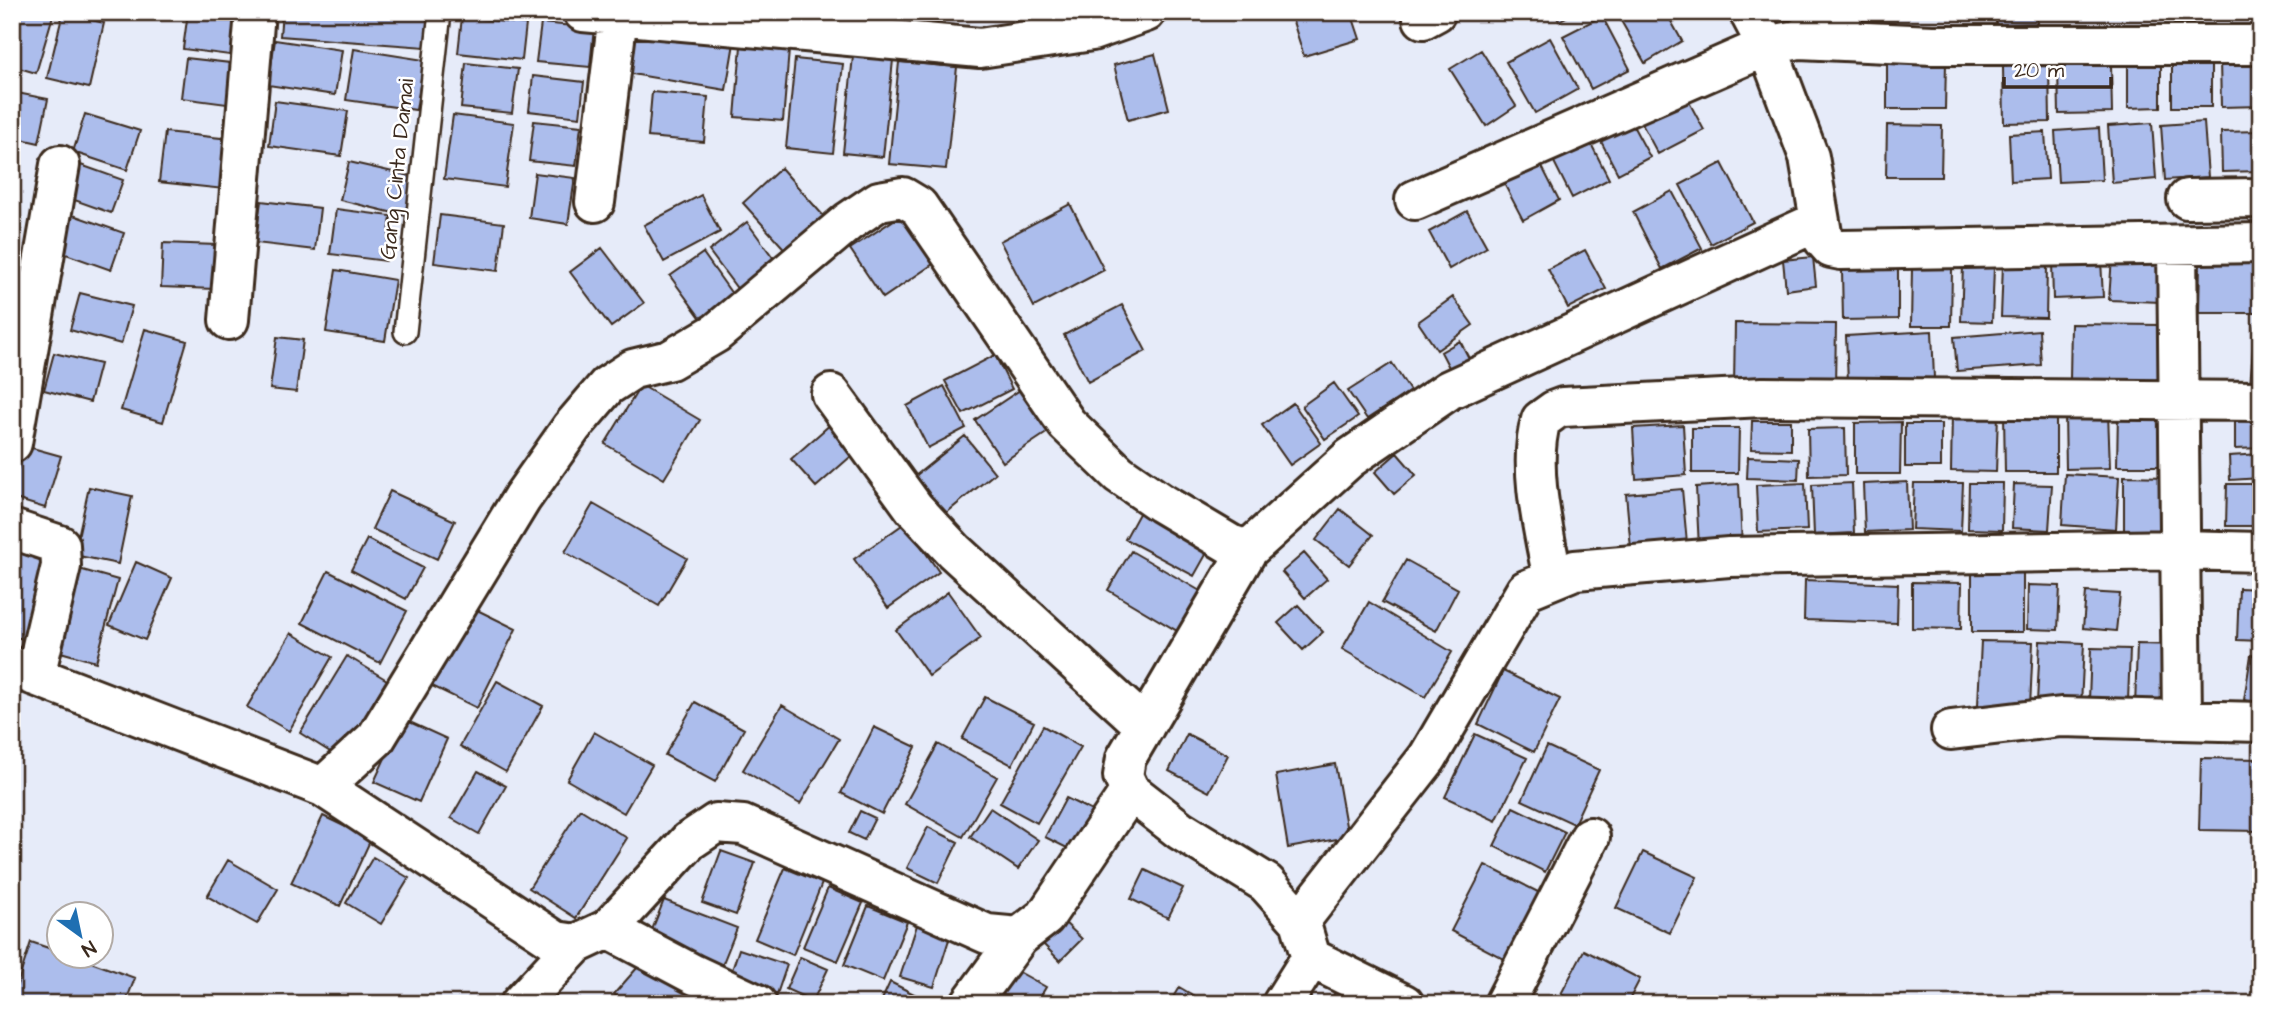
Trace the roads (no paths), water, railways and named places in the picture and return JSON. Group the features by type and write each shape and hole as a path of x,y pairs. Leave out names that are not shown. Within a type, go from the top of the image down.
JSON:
{"street":[{"path":"229,320 255,12"},
{"path":"595,202 601,14 980,48 1092,31 1146,12"},
{"path":"1749,12 1783,43 1809,157 1823,239 1831,247 1841,250 2261,243"},
{"path":"1415,200 1783,43 1844,12"},
{"path":"1783,43 1933,46 2252,39"},
{"path":"12,443 60,165"},
{"path":"323,787 376,738 522,498 572,427 607,386 633,369 670,360 716,333 839,229 879,201 903,197 918,206 1068,424 1119,474 1161,503 1230,544 1248,550"},
{"path":"2187,199 2261,198"},
{"path":"1404,1004 1311,958 1300,921 1266,883 1180,830 1130,791 1123,776 1126,758 1248,550 1350,458 1449,390 1819,221"},
{"path":"2177,245 2182,720"},
{"path":"831,394 914,508 946,543 1145,726"},
{"path":"1553,579 1541,516 1536,453 1541,420 1563,407 1763,397 2179,398 2261,401"},
{"path":"12,529 60,545 61,566 24,672 323,787 556,941 592,936 693,974 757,1004"},
{"path":"1300,921 1428,757 1526,590 1575,570 1729,557 2180,550 2261,552"},
{"path":"1951,730 2061,717 2261,722"},
{"path":"970,1004 1019,937 1045,917 1130,791"},
{"path":"520,1004 689,841 716,824 743,825 987,934 1019,937"},
{"path":"1504,1004 1590,837"},
{"path":"1282,1004 1311,958"}],"lane":[{"name":"Gang Cinta Damai","path":"405,332 440,12"}]}
